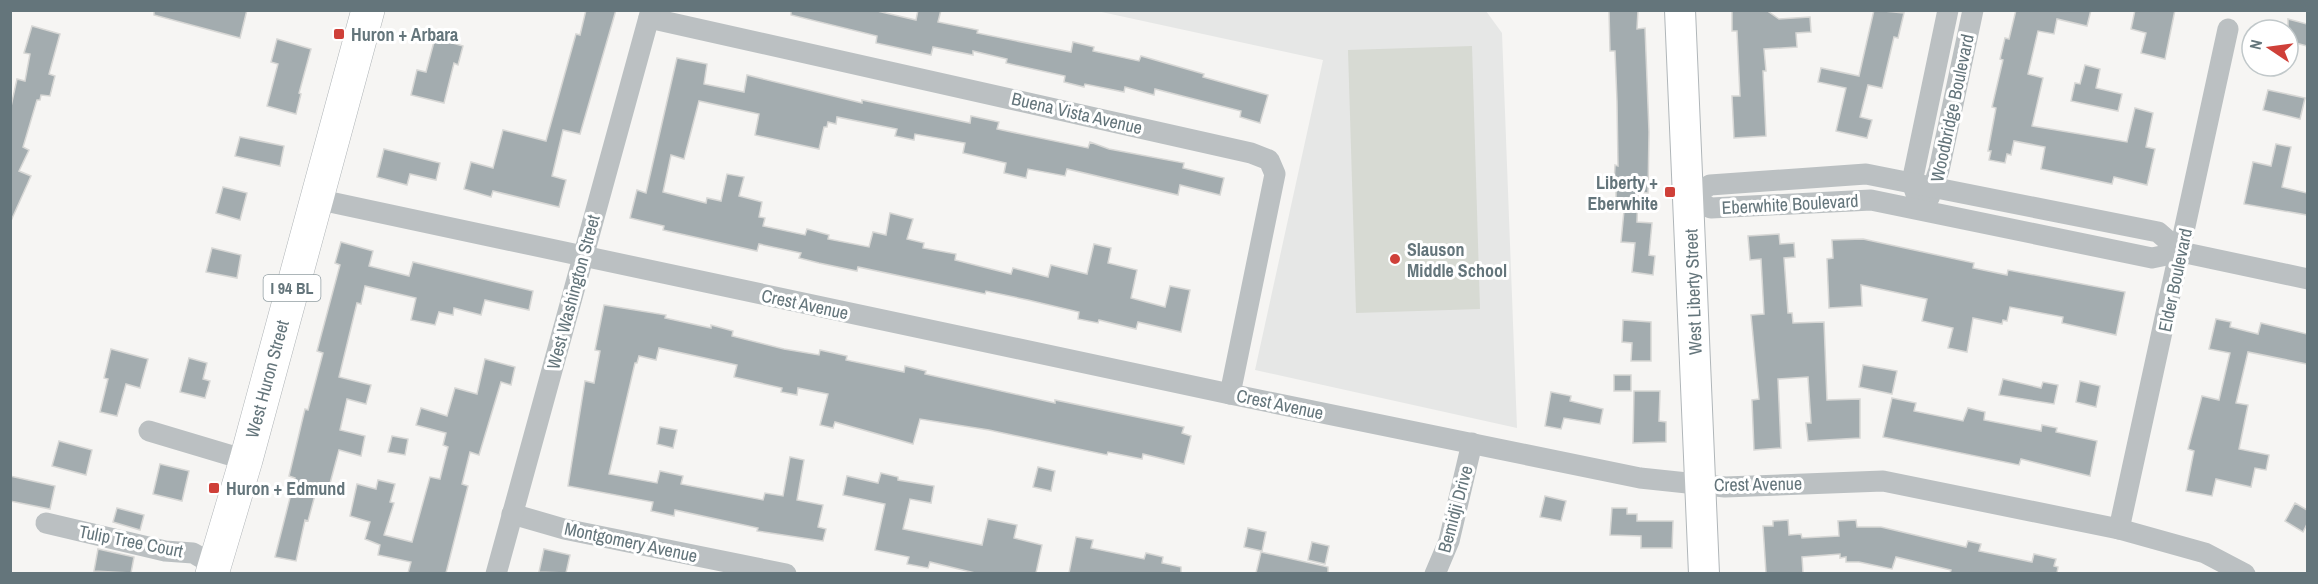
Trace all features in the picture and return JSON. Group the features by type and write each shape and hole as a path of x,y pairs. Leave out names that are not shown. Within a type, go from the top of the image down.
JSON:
{"main road":[{"name":"West Huron Street","path":"213,569 246,460 368,10"},
{"name":"West Liberty Street","path":"1680,10 1704,573"}],"street":[{"name":"Woodbridge Boulevard","path":"1922,212 1912,182 1948,10"},
{"name":"Woodbridge Boulevard","path":"1922,212 1935,187 1973,10"},
{"name":"West Washington Street","path":"496,573 650,14"},
{"name":"Buena Vista Avenue","path":"650,14 1239,150 1269,160 1275,174 1230,394"},
{"name":"Elder Boulevard","path":"2119,529 2228,29"},
{"name":"Eberwhite Boulevard","path":"1689,199 1710,185 1866,174 2158,232 2181,252"},
{"name":"Crest Avenue","path":"316,199 1230,394 1640,478 1732,487 1882,480 2119,529 2205,553 2246,573"},
{"name":"Eberwhite Boulevard","path":"1689,199 1711,208 1811,201 1871,200 2151,258 2181,252 2307,279"},
{"path":"149,431 246,460"},
{"name":"Bemidji Drive","path":"1435,573 1449,541 1472,443"},
{"name":"Montgomery Avenue","path":"512,514 564,529 764,571 786,573"},
{"name":"Tulip Tree Court","path":"46,523 165,551 193,553 213,569"}],"shaded area":[{"name":"Slauson Middle School","path":"1097,11 1486,11 1502,33 1517,428 1255,370 1323,60"},
{"path":"1472,46 1480,309 1356,313 1348,50"}],"building":[{"path":"154,10 247,10 240,38 154,15"},
{"path":"586,10 616,10 580,134 563,130 552,176 566,180 559,207 493,191 491,197 464,189 471,162 493,168 503,130 546,141 576,34 580,35"},
{"path":"791,10 873,10 916,20 918,10 941,10 938,22 978,30 977,33 1071,52 1073,42 1094,47 1093,51 1139,61 1141,56 1204,74 1203,77 1268,95 1260,123 1240,117 1241,111 1155,89 1154,95 1125,87 1124,92 1064,82 1065,76 1006,63 1007,59 973,51 973,55 933,47 931,55 876,43 877,36 791,15"},
{"path":"1609,10 1638,10 1637,29 1645,28 1649,132 1648,193 1638,192 1637,222 1652,223 1649,255 1655,256 1653,275 1632,272 1635,243 1621,242 1625,200 1616,200 1616,185 1614,185 1615,165 1618,166 1617,101 1615,51 1610,51"},
{"path":"1732,10 1766,10 1779,19 1810,17 1811,32 1796,33 1797,47 1764,49 1766,136 1734,138 1732,96 1740,96 1737,31 1732,31"},
{"path":"1874,10 1904,13 1898,38 1894,37 1882,88 1868,85 1860,117 1872,120 1867,138 1836,131 1846,88 1818,82 1821,68 1859,76"},
{"path":"2016,10 2091,10 2087,26 2057,19 2054,34 2038,31 2028,74 2043,78 2032,126 2127,142 2135,108 2153,113 2146,147 2155,149 2147,185 2114,177 2112,184 2041,169 2045,147 2014,141 2011,155 2007,154 2005,163 1989,160 1991,151 1988,151 1996,108 1992,107 2003,60 2000,59 2005,38 2009,39"},
{"path":"2135,10 2175,10 2165,59 2141,53 2146,33 2131,29"},
{"path":"2300,22 2307,24 2307,46 2300,44"},
{"path":"32,26 60,34 49,74 55,76 50,96 41,95 40,100 37,100 23,147 29,150 19,171 31,176 10,223 10,111 17,79 25,81 30,54 24,53"},
{"path":"435,38 463,46 458,65 454,63 444,103 411,95 417,70 426,72"},
{"path":"277,39 311,49 296,114 267,106 278,64 271,62"},
{"path":"677,58 707,64 704,84 744,92 747,75 862,103 862,100 970,123 971,116 999,122 997,129 1088,148 1090,142 1109,149 1184,163 1183,168 1224,178 1220,195 1180,185 1178,195 1067,169 1065,176 1028,169 1026,178 1004,173 1006,163 963,153 965,143 915,134 914,140 895,136 897,129 837,117 836,124 828,122 827,127 824,127 819,149 755,135 759,114 699,101 684,159 671,155 663,192 706,203 707,198 721,201 727,174 744,177 739,196 762,202 759,217 765,218 763,226 805,235 807,229 829,235 828,239 869,247 873,232 886,235 890,213 913,219 907,239 924,243 923,248 956,254 955,260 1011,274 1013,268 1048,277 1051,265 1087,274 1094,244 1111,248 1108,263 1137,270 1131,298 1165,307 1170,286 1190,290 1181,332 1138,322 1136,329 1099,320 1098,323 1078,319 1079,312 1028,300 986,291 985,294 858,267 857,271 799,258 801,253 759,244 757,251 663,230 664,226 630,218 637,190 646,193"},
{"path":"2085,65 2100,69 2096,88 2122,94 2118,111 2071,101 2075,83 2080,84"},
{"path":"2268,90 2305,98 2300,119 2263,110"},
{"path":"240,137 284,146 280,166 235,156"},
{"path":"2276,144 2291,147 2282,187 2307,193 2307,215 2244,204 2253,162 2271,166"},
{"path":"384,149 440,163 436,180 410,174 407,185 377,177"},
{"path":"223,187 247,193 240,220 216,213"},
{"path":"1779,234 1780,244 1794,243 1795,257 1784,258 1788,313 1792,313 1793,323 1824,322 1827,400 1860,399 1860,438 1808,441 1806,423 1811,423 1808,377 1778,379 1781,448 1754,450 1752,400 1759,399 1751,315 1764,314 1761,259 1750,260 1748,236"},
{"path":"1863,239 1974,263 1973,268 2007,275 2008,270 2125,292 2116,335 2062,323 2063,317 2010,307 2007,321 2003,320 2002,324 1973,318 1967,352 1948,348 1953,328 1922,321 1927,299 1861,285 1862,306 1829,308 1827,259 1833,258 1832,240"},
{"path":"341,242 373,251 369,266 409,276 413,262 533,291 529,310 485,300 481,315 454,308 453,315 439,312 435,325 411,320 416,298 365,286 361,304 357,303 339,377 371,385 366,404 347,399 340,430 365,436 361,456 339,450 329,487 318,484 308,521 305,520 296,561 275,557 295,478 289,476 305,409 308,410 323,353 317,351 340,265 335,263"},
{"path":"212,248 241,255 237,278 206,272"},
{"path":"604,305 666,315 665,318 711,328 711,325 733,331 732,336 784,349 819,355 820,350 847,356 846,360 904,372 905,366 926,371 925,374 1055,403 1055,400 1184,427 1182,433 1191,436 1184,464 1143,454 1142,459 1108,452 1107,455 989,430 920,419 913,444 835,422 833,428 820,425 828,394 798,388 797,395 781,392 782,388 734,377 737,365 659,348 656,360 639,356 635,363 609,474 657,483 660,471 683,476 681,484 763,500 765,493 783,496 790,457 804,460 797,500 823,505 818,527 826,529 823,541 757,531 758,528 675,510 674,516 651,511 653,502 568,486 585,381 594,383 600,351 595,350"},
{"path":"2216,319 2231,322 2230,327 2258,334 2261,323 2307,334 2307,364 2248,352 2236,403 2248,405 2239,449 2269,455 2266,470 2255,468 2251,487 2216,479 2212,496 2186,491 2194,451 2188,449 2202,396 2219,400 2230,353 2209,349"},
{"path":"1623,320 1651,322 1651,361 1631,361 1632,343 1622,342"},
{"path":"111,349 148,359 140,388 126,384 117,416 100,412 108,379 104,378"},
{"path":"189,358 207,363 203,379 210,381 205,398 180,392"},
{"path":"485,359 515,367 511,385 501,382 479,455 470,452 462,484 468,486 446,573 408,573 411,562 378,555 380,545 365,539 370,522 350,516 357,484 376,489 378,480 395,484 390,502 394,503 384,535 412,542 430,477 440,479 448,447 443,445 446,433 416,425 421,408 447,416 455,388 477,394"},
{"path":"1863,365 1897,371 1892,394 1859,387"},
{"path":"1614,375 1631,375 1631,391 1614,391"},
{"path":"2003,379 2041,388 2043,382 2058,385 2054,404 1999,395"},
{"path":"2080,381 2100,386 2096,407 2076,402"},
{"path":"1634,391 1660,391 1659,421 1666,422 1666,442 1633,443"},
{"path":"1551,392 1571,396 1570,401 1603,409 1600,424 1564,418 1561,429 1545,426"},
{"path":"1892,398 1916,403 1914,411 1963,421 1968,408 1985,412 1984,420 2041,431 2042,425 2057,428 2056,432 2097,441 2090,476 2021,459 2019,465 1883,437"},
{"path":"660,427 677,430 673,448 657,444"},
{"path":"392,436 408,439 405,455 388,452"},
{"path":"59,441 92,450 86,475 52,466"},
{"path":"160,464 189,471 182,501 153,494"},
{"path":"1038,467 1055,471 1051,491 1033,487"},
{"path":"881,473 898,477 898,480 934,486 931,503 910,499 903,529 982,545 988,519 1017,525 1014,538 1042,545 1036,573 975,573 930,562 928,568 907,564 909,557 875,550 885,504 843,495 847,476 878,483"},
{"path":"10,476 55,486 50,509 10,501"},
{"path":"1545,496 1566,501 1561,521 1540,517"},
{"path":"2295,503 2307,510 2307,524 2303,532 2285,521"},
{"path":"117,508 144,515 140,530 113,522"},
{"path":"1612,508 1627,508 1627,514 1637,514 1637,521 1673,521 1672,548 1641,548 1641,536 1610,535"},
{"path":"1788,520 1789,535 1801,534 1802,538 1839,536 1838,521 1856,520 1857,527 1881,527 1966,547 1968,541 1981,544 1979,551 2032,562 2034,554 2056,559 2054,566 2058,567 2057,573 1950,573 1951,570 1896,557 1892,569 1859,562 1846,562 1846,557 1840,558 1840,554 1802,557 1803,573 1766,573 1763,526 1773,526 1773,521"},
{"path":"1248,528 1266,532 1262,551 1244,547"},
{"path":"1076,537 1093,540 1091,548 1144,559 1146,553 1163,557 1162,563 1181,567 1181,573 1069,573"},
{"path":"1312,542 1329,546 1325,564 1308,560"},
{"path":"98,549 134,557 131,573 94,571"},
{"path":"544,549 570,555 566,573 539,572"},
{"path":"1261,552 1328,567 1328,573 1256,573"}],"place":[{"name":"Huron + Arbara","path":"339,34"},
{"name":"Liberty + Eberwhite","path":"1670,192"},
{"name":"Slauson Middle School","path":"1395,259"},
{"name":"Huron + Edmund","path":"214,488"}]}
